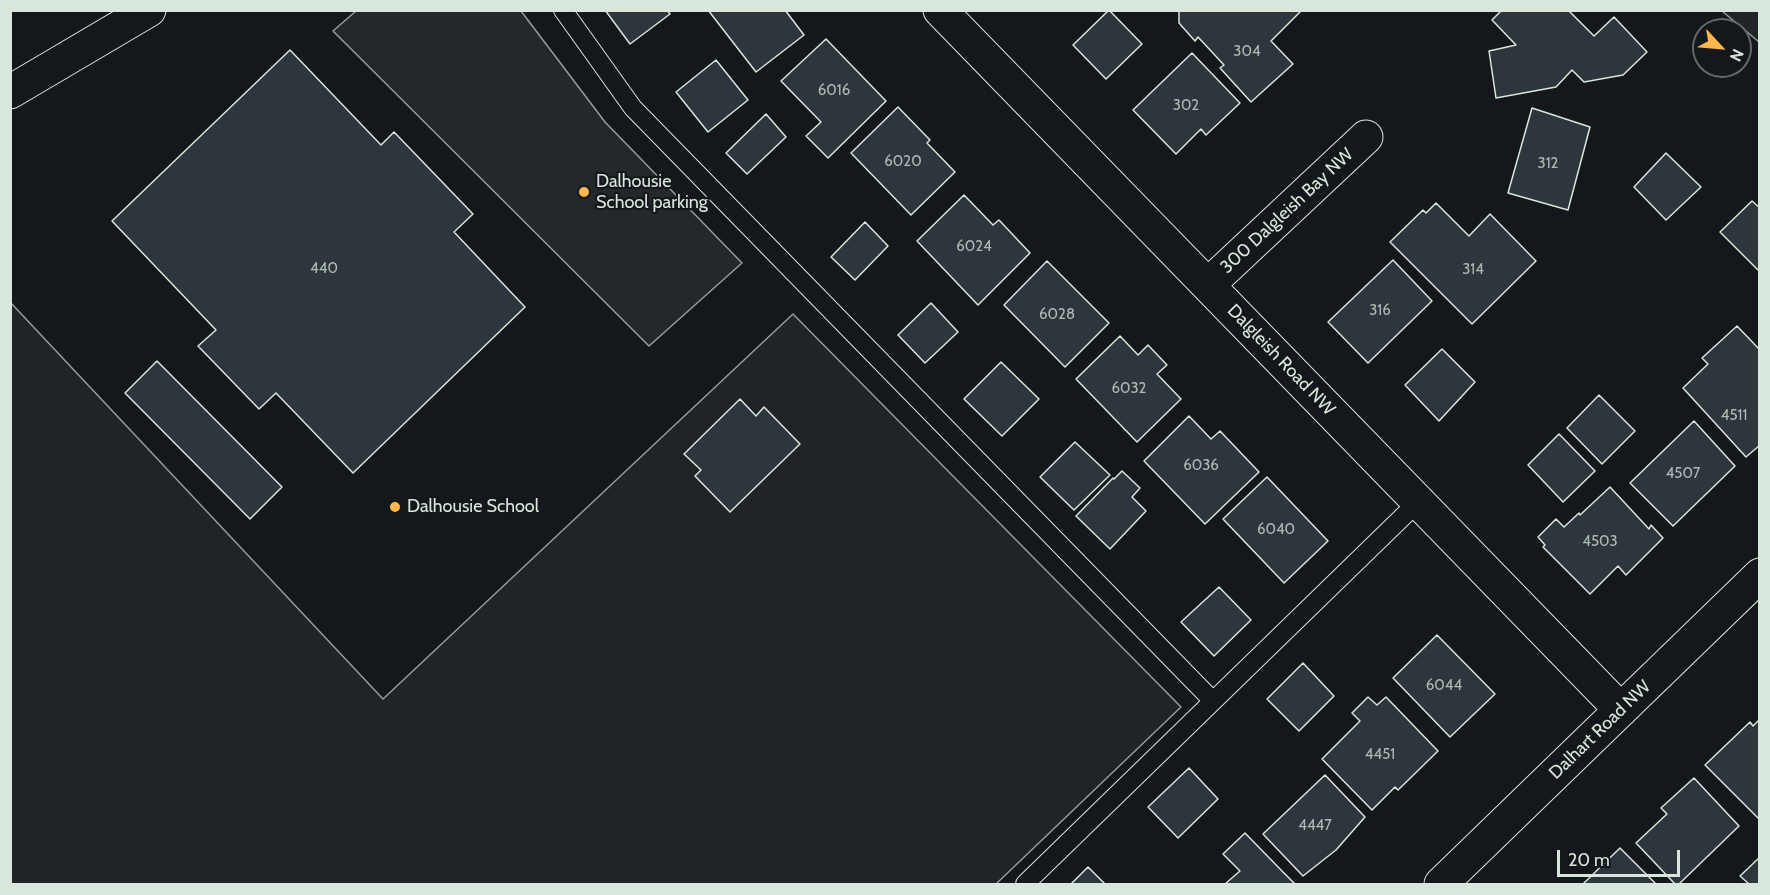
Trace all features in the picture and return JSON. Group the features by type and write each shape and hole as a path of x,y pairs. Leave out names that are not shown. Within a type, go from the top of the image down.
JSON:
{"street":[{"path":"10,92 149,10"},
{"name":"Dalgleish Road NW","path":"940,10 1621,710"},
{"name":"300 Dalgleish Bay NW","path":"1208,285 1366,137"},
{"name":"Dalhart Road NW","path":"1441,885 1760,574"}],"lane":[{"path":"563,10 633,108 1213,701"},
{"path":"1025,885 1419,501"}],"shaded area":[{"name":"Dalhousie School parking","path":"356,11 521,11 605,122 742,263 649,346 333,31"},
{"path":"1722,11 1759,11 1759,42 1752,36 1752,18 1730,18"},
{"path":"10,302 383,699 793,314 1181,707 996,884 11,884"}],"building":[{"path":"605,10 667,10 670,14 630,44"},
{"path":"708,10 785,10 804,35 756,72"},
{"path":"1109,10 1142,44 1106,79 1073,45"},
{"path":"1179,10 1302,10 1271,41 1293,64 1251,102 1220,68 1224,65 1198,37 1195,41 1179,23"},
{"path":"1502,10 1568,10 1594,36 1614,17 1647,52 1623,75 1584,82 1572,70 1556,87 1496,98 1489,51 1516,45 1492,20"},
{"path":"826,39 886,101 828,158 806,136 821,122 781,81"},
{"path":"290,50 381,145 394,132 473,214 454,232 525,307 353,473 276,393 259,409 198,346 216,330 112,221"},
{"path":"1192,53 1240,103 1206,135 1201,129 1176,154 1133,110"},
{"path":"716,60 748,100 708,132 676,92"},
{"path":"898,107 930,140 927,143 955,172 911,215 851,153"},
{"path":"1532,108 1590,127 1568,210 1508,193"},
{"path":"766,114 786,137 747,174 726,153"},
{"path":"1666,153 1701,187 1666,220 1634,187"},
{"path":"964,195 993,225 999,220 1030,253 978,305 917,241"},
{"path":"1752,201 1760,208 1759,271 1720,232"},
{"path":"1436,203 1469,236 1490,214 1536,261 1472,324 1390,242 1423,210 1426,213"},
{"path":"865,222 888,246 855,280 831,257"},
{"path":"1393,260 1432,301 1368,363 1328,322"},
{"path":"1047,261 1109,323 1065,367 1004,305"},
{"path":"931,303 958,332 925,363 898,335"},
{"path":"1737,326 1760,350 1760,445 1746,457 1683,388 1708,364 1702,358"},
{"path":"1120,336 1138,355 1148,345 1167,365 1157,374 1181,399 1137,442 1076,379"},
{"path":"1442,349 1475,382 1439,421 1405,385"},
{"path":"157,361 282,487 250,519 125,393"},
{"path":"1001,362 1039,399 1002,436 964,399"},
{"path":"1599,395 1635,431 1602,464 1567,428"},
{"path":"740,399 756,416 764,407 800,444 730,512 695,476 701,470 684,454"},
{"path":"1189,416 1211,439 1220,431 1259,472 1205,524 1144,461"},
{"path":"1694,421 1735,466 1673,526 1630,483"},
{"path":"1559,434 1595,471 1563,502 1528,465"},
{"path":"1075,442 1110,475 1074,510 1040,477"},
{"path":"1122,471 1140,488 1132,497 1146,511 1110,549 1076,516"},
{"path":"1267,477 1328,541 1284,583 1223,519"},
{"path":"1610,487 1649,529 1651,525 1663,538 1626,575 1618,566 1590,594 1543,547 1545,545 1538,537 1556,519 1564,527"},
{"path":"1219,587 1251,620 1214,656 1181,622"},
{"path":"1437,635 1495,694 1450,737 1393,678"},
{"path":"1303,663 1334,696 1299,731 1267,699"},
{"path":"1368,697 1377,705 1386,697 1438,751 1398,790 1395,787 1372,810 1322,759 1360,721 1352,713"},
{"path":"1760,719 1759,819 1705,765 1750,722 1753,726"},
{"path":"1189,768 1218,799 1178,838 1148,807"},
{"path":"1325,775 1365,817 1336,850 1303,876 1263,834"},
{"path":"1694,778 1739,826 1679,884 1675,884 1636,843 1667,814 1661,808"},
{"path":"1245,833 1295,884 1225,884 1240,871 1223,854"},
{"path":"1620,848 1656,884 1583,884"},
{"path":"1760,857 1760,884 1749,884 1740,876"},
{"path":"1088,867 1105,884 1071,884"}],"place":[{"name":"Dalhousie School parking","path":"584,192"},
{"name":"Dalhousie School","path":"395,507"}]}
